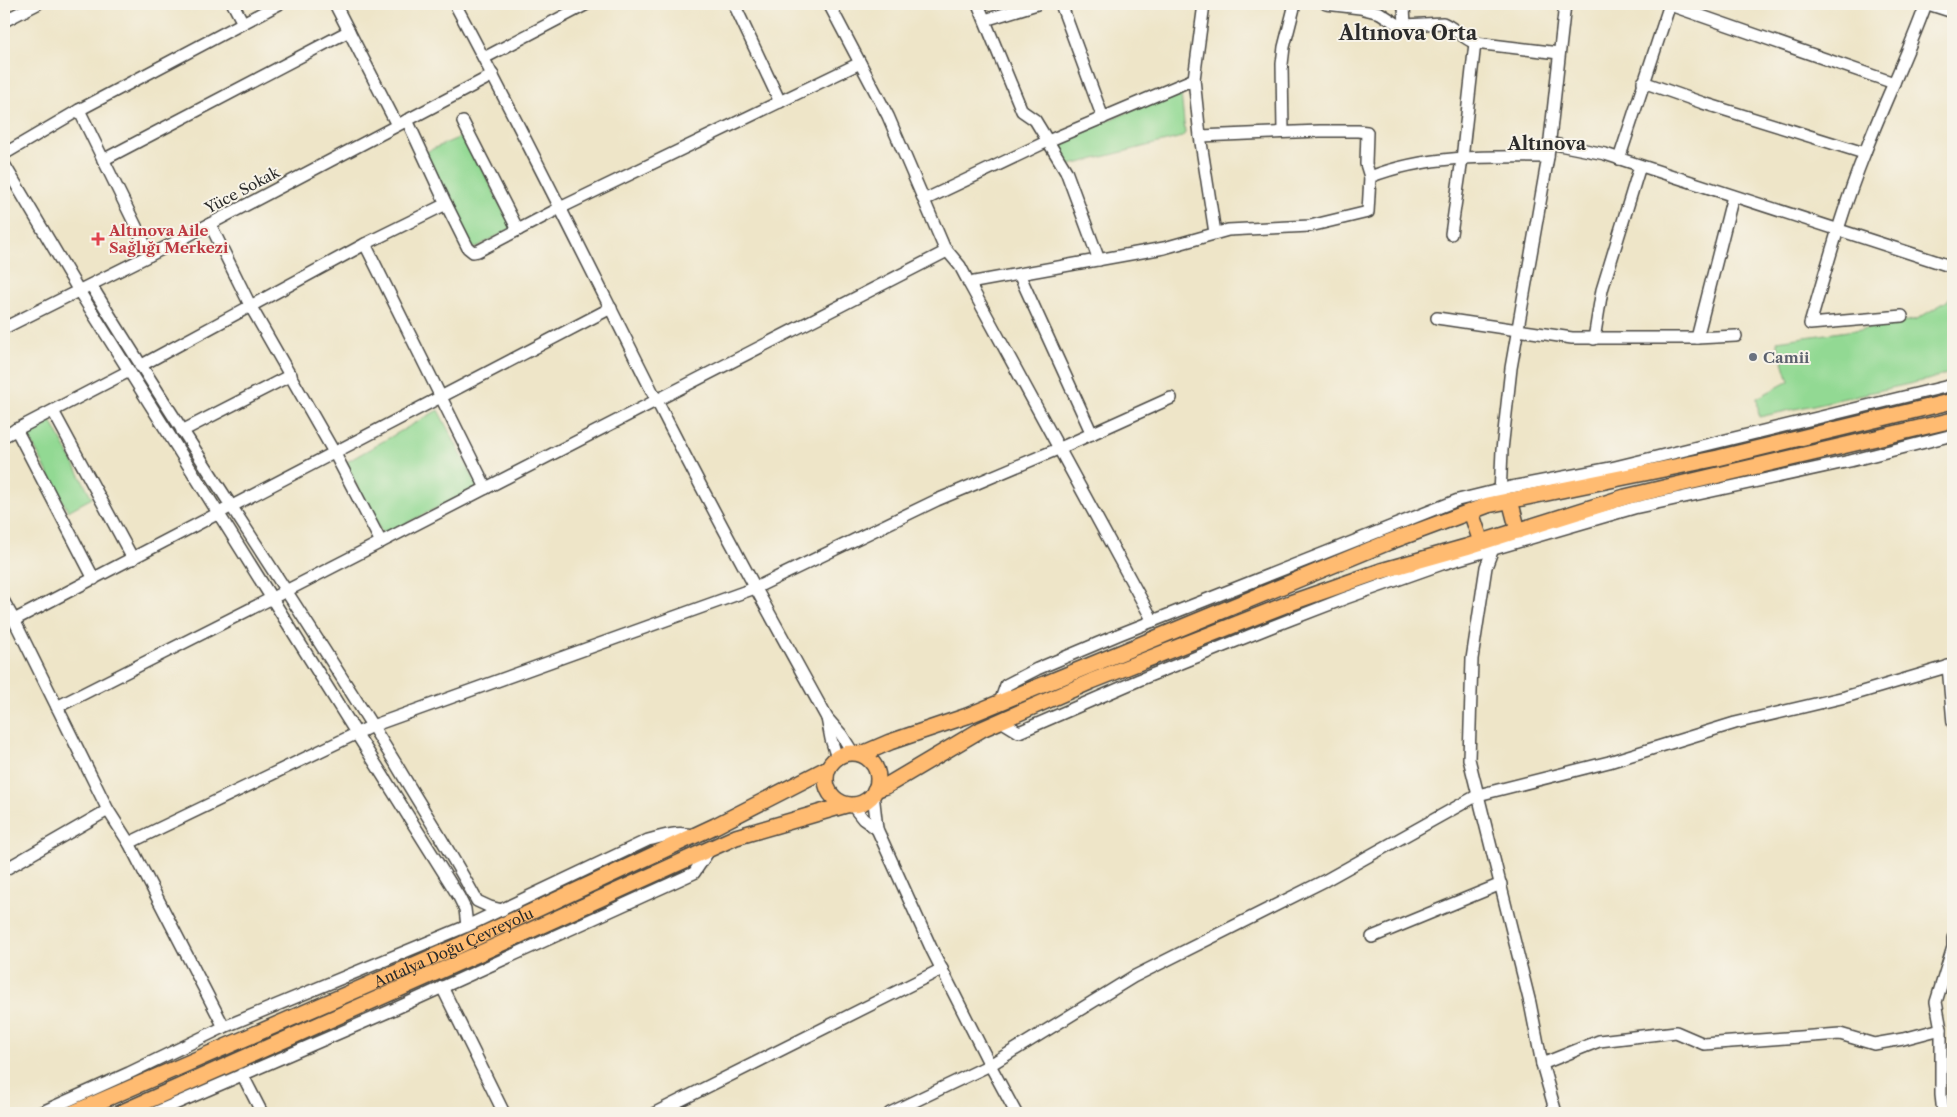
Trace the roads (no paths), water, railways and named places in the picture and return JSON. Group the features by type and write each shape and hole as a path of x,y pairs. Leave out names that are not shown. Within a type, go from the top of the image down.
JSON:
{"main road":[{"path":"1953,401 1718,458 1503,497 1000,702 833,763 826,776 829,790 833,797 849,805 864,802 874,792 982,729 1092,681 1290,603 1381,571 1490,543 1518,531 1625,497 1953,420"},
{"path":"1503,497 1518,531"},
{"path":"1470,512 1490,543"},
{"path":"857,754 874,766 877,774 874,792"},
{"name":"Antalya Doğu Çevreyolu","path":"74,1113 458,946 695,836 833,763"},
{"name":"Antalya Doğu Çevreyolu","path":"120,1113 736,837 849,805"}],"street":[{"path":"4,21 37,4"},
{"path":"233,4 242,23"},
{"path":"4,154 79,110 279,4"},
{"path":"335,4 402,122 468,248 473,252 860,63"},
{"path":"455,4 755,588 827,718 857,754"},
{"path":"484,58 587,4"},
{"path":"734,4 780,102"},
{"path":"828,4 888,116 947,251 960,266 1058,449 1154,621"},
{"path":"978,4 1022,111 1034,120 1066,171 1099,260"},
{"path":"985,20 1037,4"},
{"path":"1061,4 1103,118"},
{"path":"1204,4 1194,79 1200,136 1215,233"},
{"path":"1283,132 1282,64 1284,47 1295,4"},
{"path":"1326,4 1360,8 1380,13 1397,24 1443,23 1464,38 1475,43 1558,53"},
{"path":"1402,4 1404,7 1405,25"},
{"path":"1503,497 1502,450 1511,368 1548,157 1558,53 1565,4"},
{"path":"1619,159 1670,4 1894,82"},
{"path":"1902,316 1810,324 1836,230 1864,152 1927,4 1953,12"},
{"path":"103,160 349,31"},
{"path":"1451,234 1462,159 1475,43"},
{"name":"Yüce Sokak","path":"4,328 210,224 493,75"},
{"path":"924,200 1048,141 1194,79"},
{"path":"1643,82 1703,103 1864,152"},
{"path":"79,110 150,255"},
{"path":"463,122 518,230"},
{"path":"969,283 1164,248 1228,230 1310,226 1368,212 1370,177 1366,164 1367,132 1283,132 1200,136"},
{"path":"1549,143 1619,159 1953,267"},
{"path":"1370,177 1397,168 1433,161 1494,156 1548,157"},
{"path":"4,164 79,291 459,897 465,909 467,926"},
{"path":"1594,339 1602,290 1640,166"},
{"path":"1697,338 1733,196"},
{"path":"140,366 365,244 446,204"},
{"path":"210,224 251,307 335,454 381,542"},
{"path":"365,244 486,488"},
{"path":"57,707 287,591 947,251"},
{"path":"1019,274 1092,434"},
{"path":"91,285 140,366 287,591 372,726 477,901 502,910"},
{"path":"14,620 232,508 611,308"},
{"path":"1437,318 1572,338 1697,338 1736,336"},
{"path":"4,436 129,371"},
{"path":"182,430 291,376"},
{"path":"1000,702 1006,685 1045,666 1458,500 1503,497 1611,468 1953,386"},
{"path":"129,843 372,726 755,588 937,500 1058,449 1171,398"},
{"path":"53,411 133,559"},
{"path":"16,429 94,579"},
{"path":"1556,1113 1542,1064 1530,1002 1469,759 1472,659 1490,543 1634,508 1850,461 1953,435"},
{"path":"4,602 108,810 129,843 224,1027"},
{"path":"890,1113 990,1065 1133,977 1326,880 1478,795 1610,762 1735,723 1845,696 1950,665 1953,724"},
{"path":"827,718 833,763"},
{"path":"874,792 877,829 942,969 1016,1113"},
{"path":"849,805 863,819 877,829"},
{"path":"4,870 108,810"},
{"path":"40,1113 224,1027 467,926 648,840 673,833 685,833 695,836"},
{"path":"154,1113 442,987 694,873 710,849"},
{"path":"1372,937 1501,884"},
{"path":"1943,1113 1941,1095 1941,1029 1936,1002 1953,944"},
{"path":"655,1113 942,969"},
{"path":"442,987 504,1113"},
{"path":"1542,1064 1599,1042 1676,1032 1704,1044 1840,1034 1874,1044 1903,1040 1941,1029"},
{"path":"242,1074 262,1113"}],"place":[{"name":"Altınova Aile Sağlığı Merkezi","path":"98,239"},
{"name":"Camii","path":"1753,357"}],"district":[{"name":"Altınova Orta","path":"1408,33"},
{"name":"Altınova","path":"1547,144"}]}
